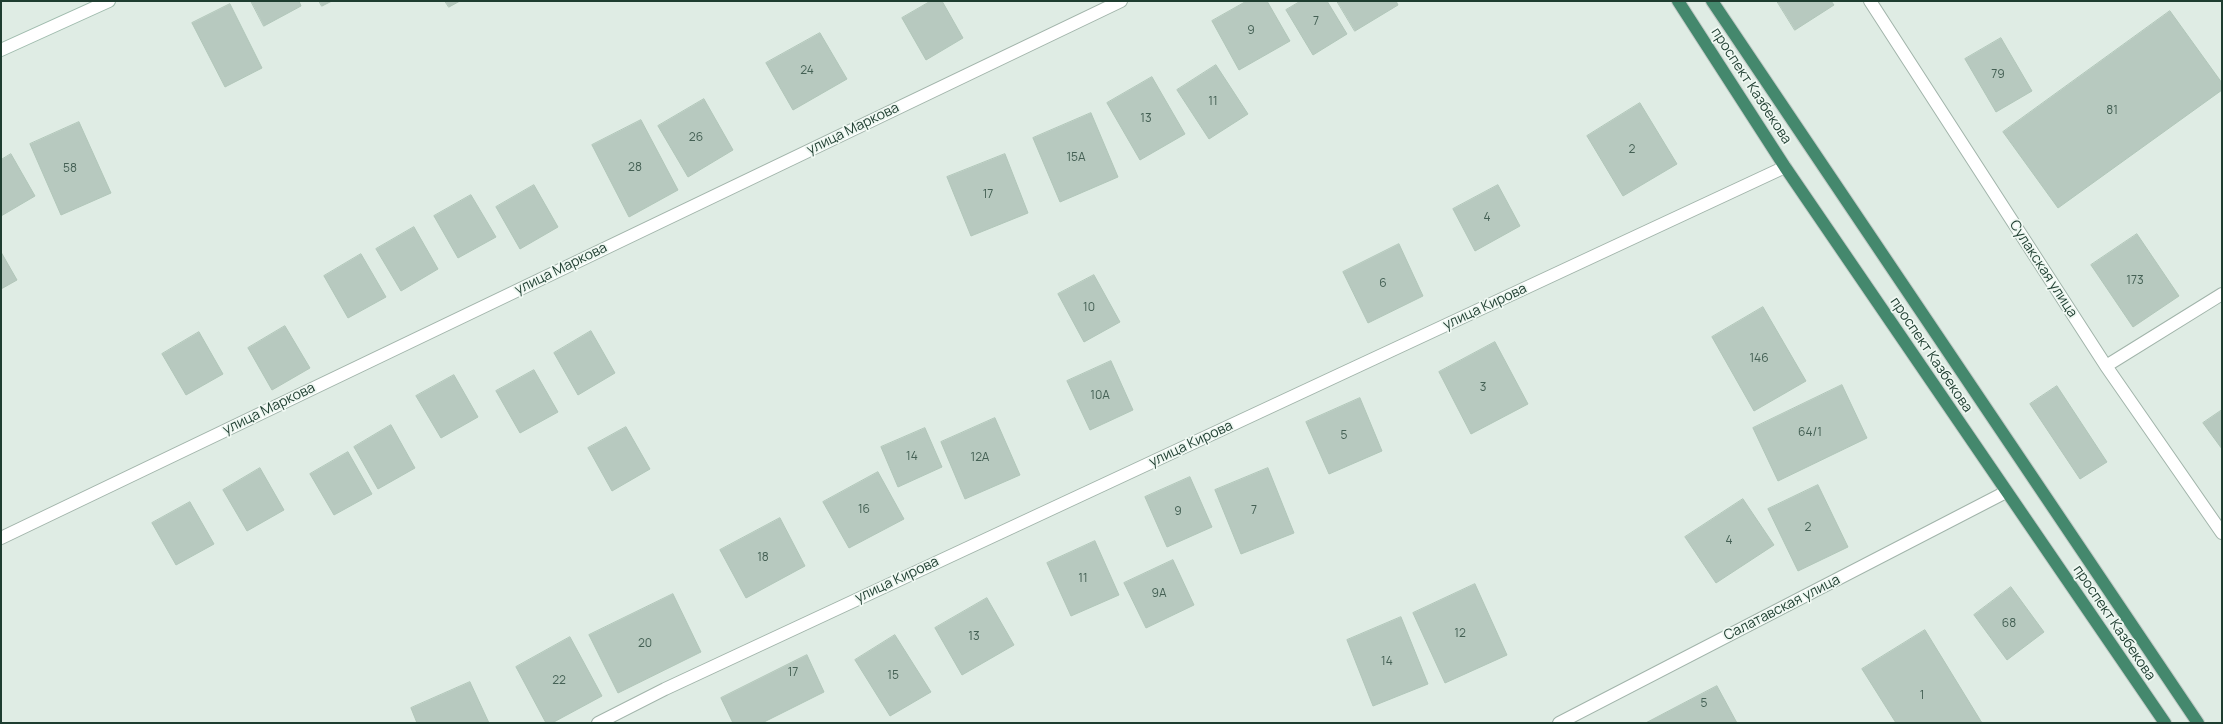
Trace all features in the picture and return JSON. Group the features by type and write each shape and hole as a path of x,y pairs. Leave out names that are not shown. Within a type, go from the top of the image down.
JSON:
{"highway":[{"name":"проспект Казбекова","path":"1678,1 1786,167 2006,492 2165,723"},
{"name":"проспект Казбекова","path":"1712,1 2198,723"}],"street":[{"path":"1,50 110,1"},
{"name":"улица Маркова","path":"1,538 1121,1"},
{"name":"Сулакская улица","path":"1870,1 2106,366 2222,533"},
{"name":"улица Кирова","path":"598,723 672,685 1786,167"},
{"path":"2106,366 2222,294"},
{"name":"Салатавская улица","path":"1559,723 2006,492"}],"building":[{"path":"251,1 299,1 301,6 264,26"},
{"path":"319,1 332,1 322,6"},
{"path":"445,1 460,1 449,7"},
{"path":"931,1 942,1 963,38 926,60 902,18"},
{"path":"1247,1 1267,1 1290,41 1239,70 1212,21"},
{"path":"1301,1 1327,1 1347,34 1313,55 1286,10"},
{"path":"1337,1 1396,1 1398,5 1355,31"},
{"path":"1777,1 1831,1 1834,5 1795,30"},
{"path":"230,4 262,68 225,87 192,23"},
{"path":"2170,11 2222,83 2222,90 2058,208 2003,132"},
{"path":"820,33 847,79 793,110 766,63"},
{"path":"2001,38 2032,91 1996,112 1965,59"},
{"path":"1216,65 1248,114 1209,139 1177,90"},
{"path":"1152,77 1185,134 1140,160 1107,103"},
{"path":"704,99 733,150 688,177 658,126"},
{"path":"1640,103 1677,164 1623,196 1587,136"},
{"path":"1091,113 1118,177 1060,202 1033,138"},
{"path":"641,120 678,190 629,217 592,145"},
{"path":"79,122 111,193 61,215 30,144"},
{"path":"11,154 35,196 1,216 1,160"},
{"path":"1005,154 1028,213 971,236 947,177"},
{"path":"534,185 558,227 520,249 496,207"},
{"path":"1498,185 1520,226 1475,251 1453,209"},
{"path":"471,195 496,237 458,258 434,216"},
{"path":"414,227 438,269 401,291 376,249"},
{"path":"2137,234 2179,296 2133,327 2091,265"},
{"path":"1399,244 1423,296 1368,323 1343,272"},
{"path":"1,252 17,280 1,289"},
{"path":"361,254 386,297 348,318 324,276"},
{"path":"1094,275 1120,322 1084,342 1058,294"},
{"path":"1763,307 1806,381 1754,411 1712,337"},
{"path":"285,326 310,368 272,390 248,348"},
{"path":"591,331 615,373 578,395 554,353"},
{"path":"199,332 223,374 186,395 162,354"},
{"path":"1495,342 1528,404 1471,434 1439,372"},
{"path":"1111,361 1133,410 1090,430 1067,381"},
{"path":"534,370 558,412 520,433 496,391"},
{"path":"454,375 478,417 441,438 416,396"},
{"path":"1842,385 1867,438 1778,481 1753,428"},
{"path":"2057,386 2107,462 2080,479 2030,404"},
{"path":"1360,398 1382,451 1329,474 1306,422"},
{"path":"2222,410 2222,449 2203,423"},
{"path":"995,418 1020,475 965,499 941,442"},
{"path":"391,425 415,468 378,489 354,447"},
{"path":"626,427 650,469 612,491 588,448"},
{"path":"925,428 942,467 898,487 881,447"},
{"path":"348,452 372,494 334,515 310,474"},
{"path":"260,468 284,510 247,531 223,490"},
{"path":"1268,468 1294,533 1241,554 1215,490"},
{"path":"878,472 904,519 849,548 823,502"},
{"path":"1190,477 1212,527 1167,547 1145,497"},
{"path":"1818,485 1848,547 1798,571 1768,509"},
{"path":"1743,499 1774,545 1716,583 1685,537"},
{"path":"190,502 214,544 176,565 152,523"},
{"path":"780,518 805,566 746,598 720,550"},
{"path":"1095,541 1119,595 1071,616 1047,563"},
{"path":"1173,560 1194,605 1146,628 1124,583"},
{"path":"1475,584 1507,655 1445,683 1413,613"},
{"path":"2011,587 2044,632 2007,660 1974,615"},
{"path":"673,594 701,652 618,693 589,635"},
{"path":"987,598 1014,645 962,675 935,628"},
{"path":"1401,617 1428,684 1373,706 1347,640"},
{"path":"1925,630 1982,723 1896,723 1862,669"},
{"path":"895,635 931,692 890,716 855,660"},
{"path":"570,637 602,696 552,723 546,723 516,667"},
{"path":"807,655 824,692 762,723 733,723 721,698"},
{"path":"470,682 489,723 417,723 411,708"},
{"path":"1717,686 1737,723 1646,723"}]}
